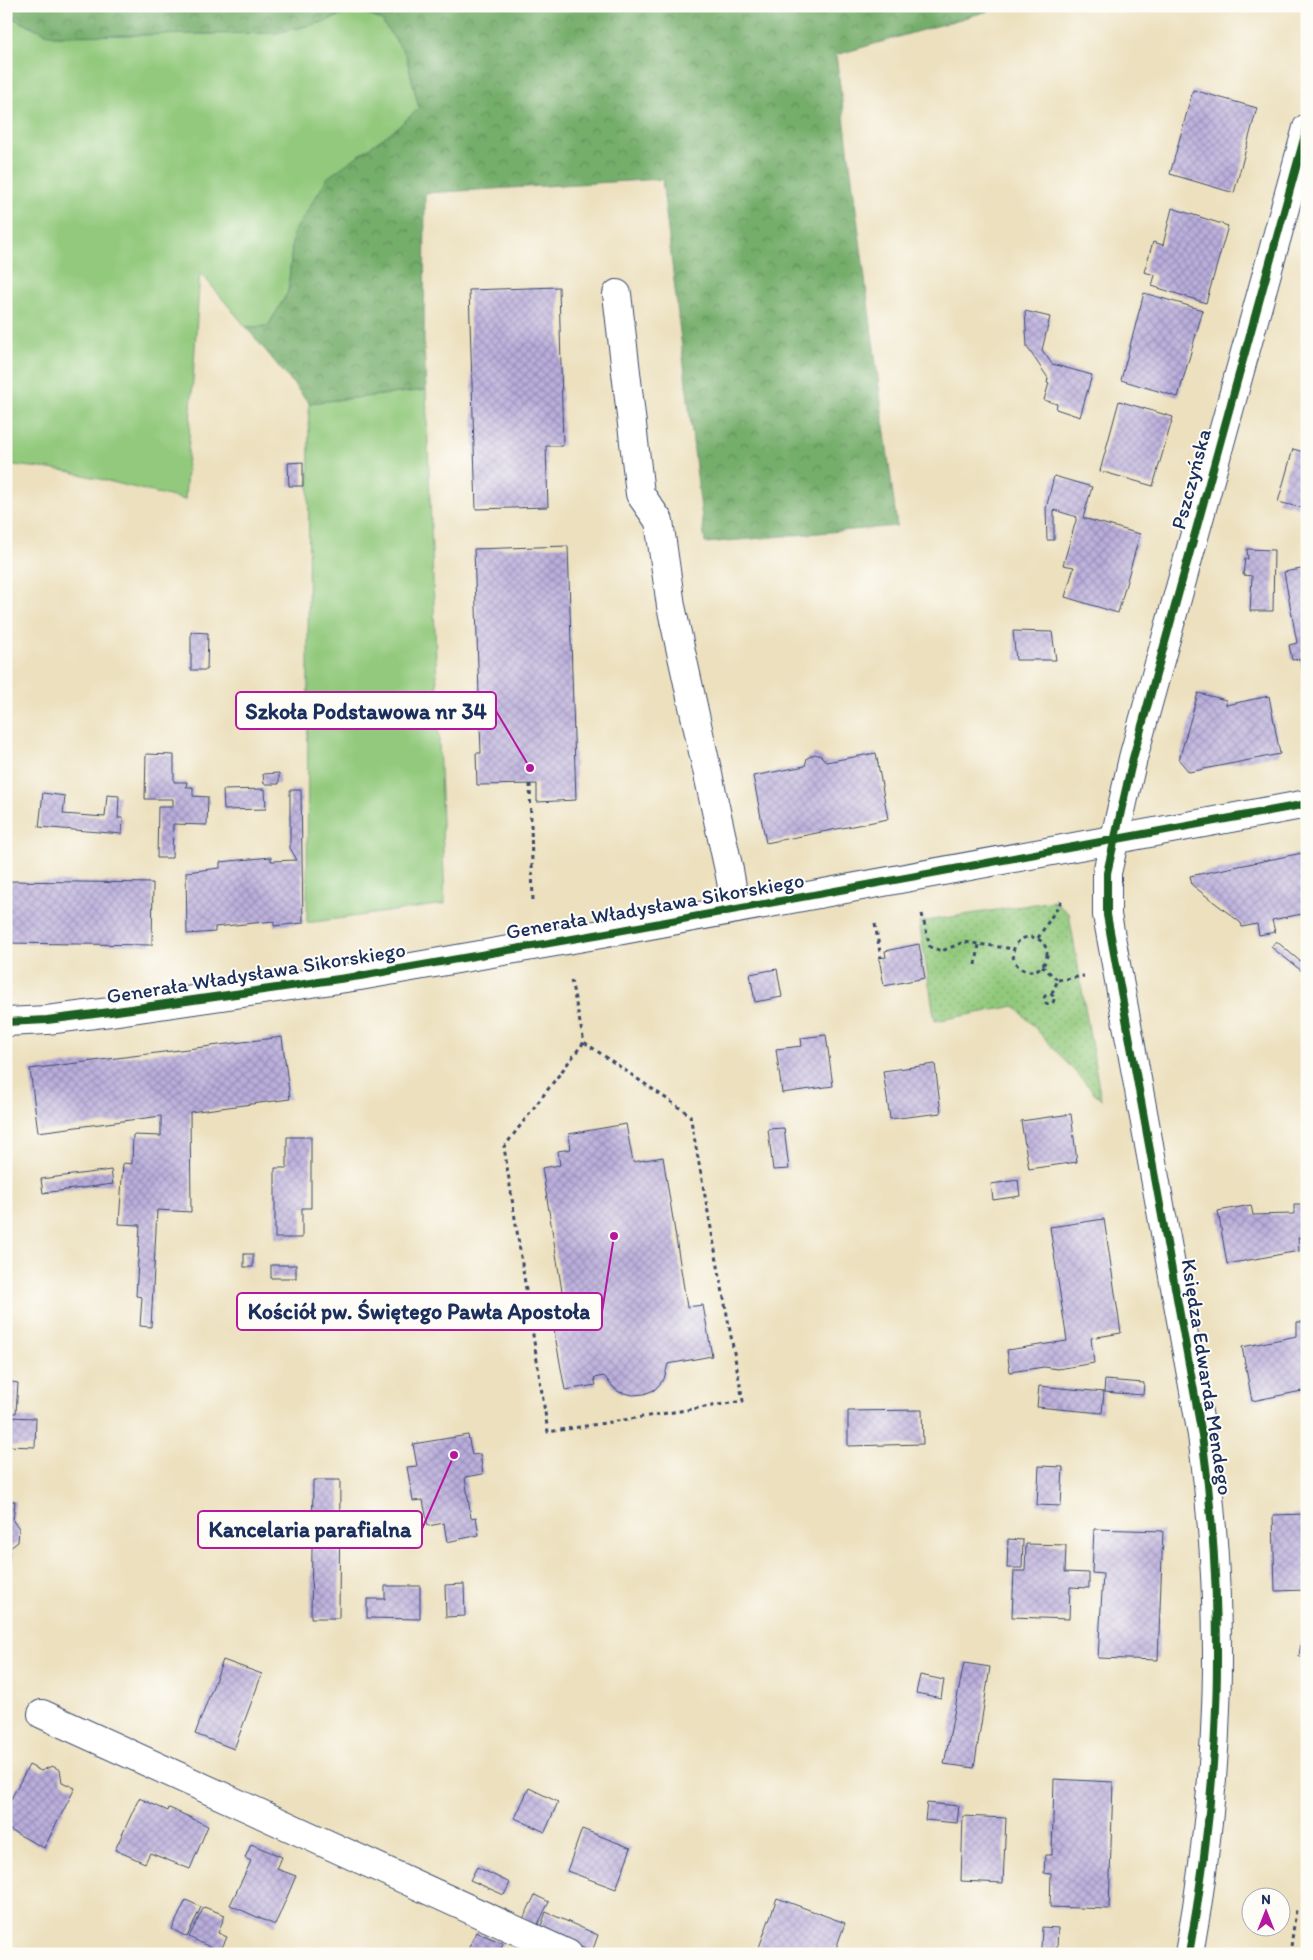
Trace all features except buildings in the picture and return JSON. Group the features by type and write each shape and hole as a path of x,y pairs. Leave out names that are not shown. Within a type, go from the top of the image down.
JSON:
{"street":[{"name":"Pszczyńska","path":"1113,840 1133,758 1307,128"},
{"path":"618,294 640,494 659,521 671,606 736,909"},
{"name":"Generała Władysława Sikorskiego","path":"6,1022 48,1020 110,1012 360,976 1307,804"},
{"name":"Księdza Edwarda Mendego","path":"1113,840 1107,874 1107,915 1202,1435 1212,1514 1216,1591 1217,1720 1208,1830 1199,1900 1189,1954"},
{"path":"42,1714 568,1954"}],"path":[{"path":"530,784 534,903"},
{"path":"1038,938 1062,900"},
{"path":"922,914 930,947 942,950 964,942 1014,949"},
{"path":"875,924 882,958"},
{"path":"1024,938 1038,938 1047,948 1047,959 1042,966 1035,970 1024,970 1015,963 1014,949 1019,941 1024,938"},
{"path":"976,965 979,944"},
{"path":"1042,966 1058,980"},
{"path":"1058,980 1088,975"},
{"path":"571,980 584,1042 690,1115 743,1401 548,1432 504,1147 584,1042"},
{"path":"1051,995 1058,980"},
{"path":"1290,1954 1296,1910"}],"green space":[{"path":"6,6 988,6 988,11 836,55 897,526 705,543 662,179 425,193 424,342 426,390 309,403 246,327 268,326 288,292 293,234 328,177 397,128 419,108 406,55 381,20 355,9 324,22 276,33 53,36 14,19"},
{"path":"6,8 14,19 53,36 276,33 324,22 355,9 381,20 406,55 419,108 293,234 288,292 268,326 246,327 200,272 185,500 67,471 6,464"},
{"path":"426,390 445,904 307,923 309,403"},
{"path":"1054,901 1069,914 1101,1100 1015,1006 935,1021 919,922"}],"cycle path":[{"path":"1189,1954 1200,1888 1214,1759 1217,1631 1215,1566 1202,1435 1107,915 1107,873 1133,758 1307,128"},
{"path":"6,1022 47,1020 110,1012 360,976 601,934 1307,804"}],"place":[{"name":"Szkoła Podstawowa nr 34","path":"530,768"},
{"name":"Kościół pw. Świętego Pawła Apostoła","path":"614,1236"},
{"name":"Kancelaria parafialna","path":"454,1455"}]}
